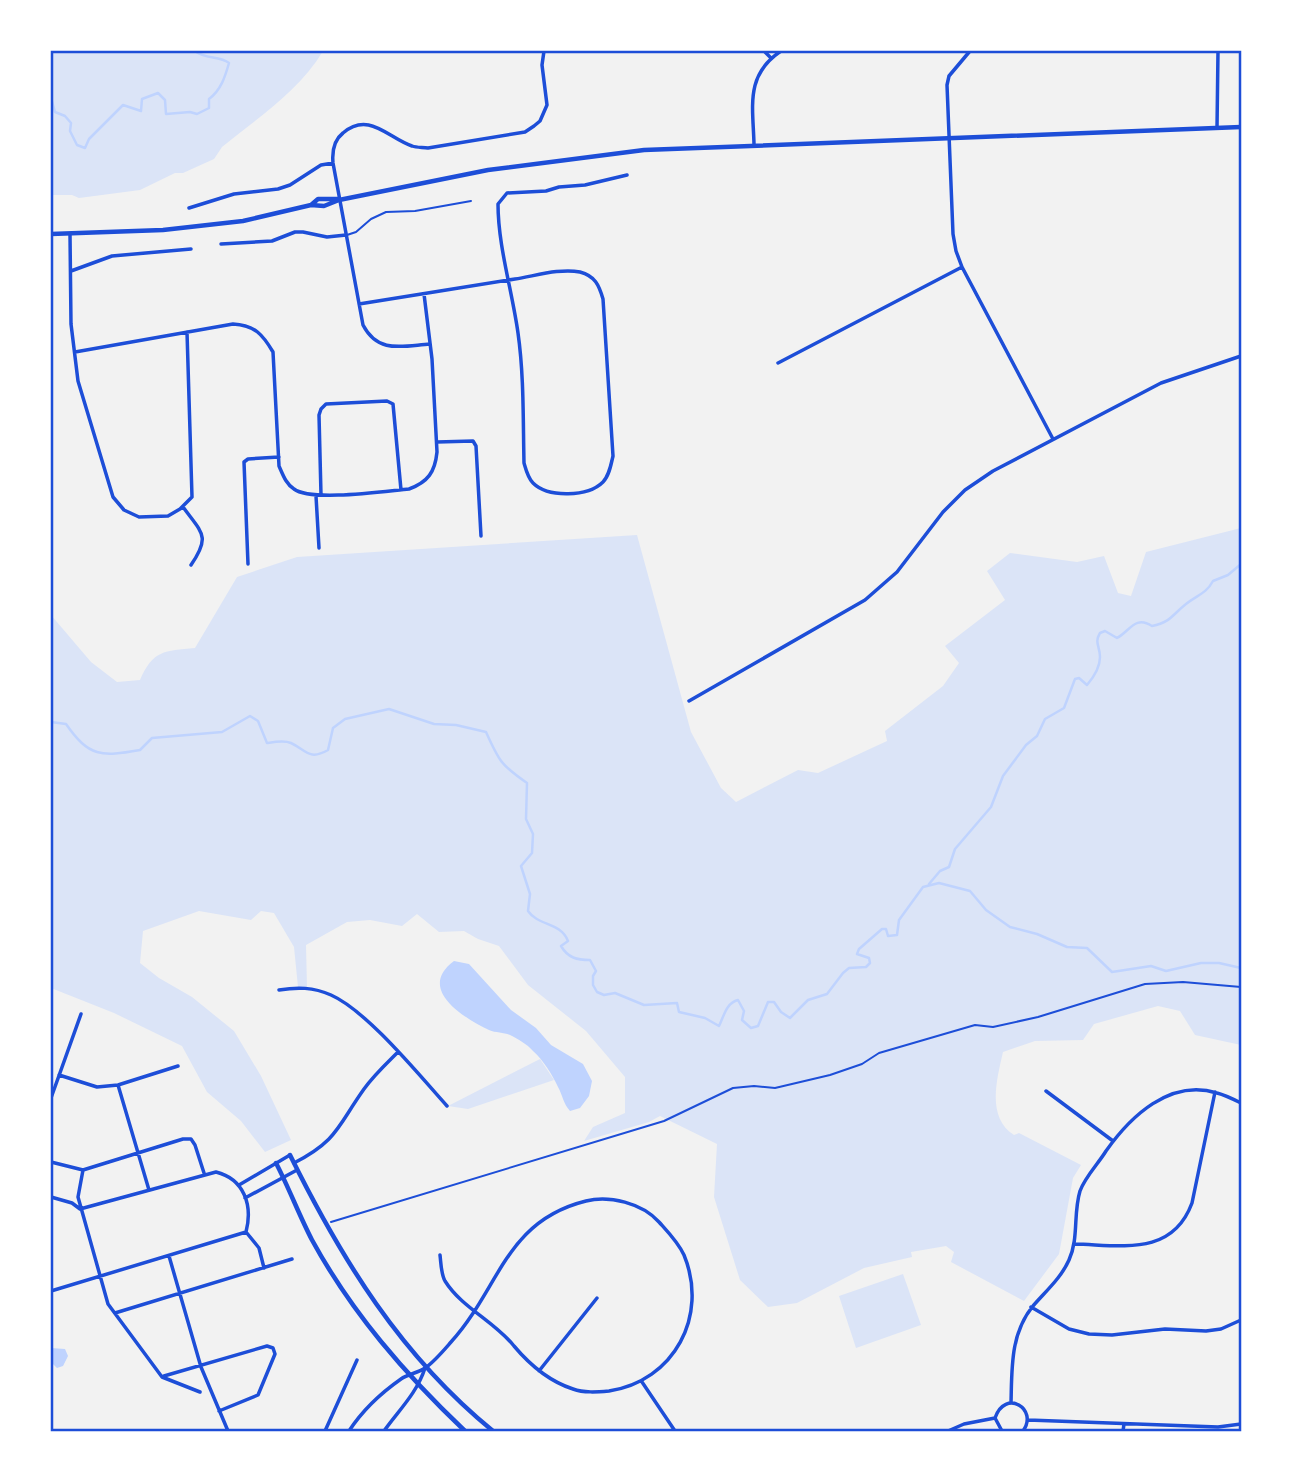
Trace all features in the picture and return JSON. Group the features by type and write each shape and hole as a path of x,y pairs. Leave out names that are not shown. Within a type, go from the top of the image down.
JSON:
{"street":[{"path":"431,344 390,347 369,337 363,325 333,163 333,149 342,133 358,124 378,126 414,147 428,148 525,132 540,121 547,105 542,65 544,51"},
{"path":"764,51 771,58"},
{"path":"754,144 755,81 771,58 781,51"},
{"path":"969,51 949,76 947,85 953,234 962,267 1053,439"},
{"path":"1217,128 1218,51"},
{"path":"51,234 163,230 243,221 311,205 318,199 340,200 488,170 644,150 1241,127"},
{"path":"188,208 234,194 278,190 321,165 333,163"},
{"path":"359,303 424,294 509,280 566,271 591,276 599,285 607,331 613,456 603,482 591,489 553,493 540,488 531,482 524,463 518,334 509,280 498,210 501,198 507,193 546,191 627,175"},
{"path":"222,244 272,241 295,232 327,237 346,235"},
{"path":"70,234 71,324 78,381 113,497 124,510 139,517 168,516 183,507 192,497 187,332"},
{"path":"71,271 112,256 191,249"},
{"path":"778,363 962,267"},
{"path":"75,352 233,324 246,325 264,337 273,352 279,457 284,479 295,491 316,496 401,490 421,485 435,467 437,442 431,344 424,294"},
{"path":"689,701 865,600 897,572 943,512 965,490 993,471 1161,383 1241,356"},
{"path":"321,495 319,415 326,404 387,401 393,404 401,490"},
{"path":"437,442 473,440 476,446 481,536"},
{"path":"248,564 244,461 279,457"},
{"path":"316,496 319,548"},
{"path":"183,507 202,534 203,547 191,565"},
{"path":"279,990 302,986 332,995 365,1019 447,1106"},
{"path":"51,1098 81,1014"},
{"path":"294,1163 315,1152 333,1137 363,1090 398,1052"},
{"path":"59,1076 97,1087 118,1084 178,1066"},
{"path":"118,1084 149,1191"},
{"path":"1011,1403 1013,1350 1023,1321 1031,1307 1063,1272 1074,1244 1077,1202 1081,1188 1113,1141 1138,1112 1158,1099 1198,1090 1215,1092 1241,1103"},
{"path":"1046,1091 1113,1141"},
{"path":"1074,1244 1146,1245 1165,1238 1176,1229 1192,1203 1215,1092"},
{"path":"51,1162 83,1170 183,1139 191,1139 204,1173"},
{"path":"239,1185 290,1155 325,1224 372,1301 425,1368 456,1401 492,1431"},
{"path":"276,1163 311,1238 354,1309 419,1388 465,1431"},
{"path":"83,1170 78,1197 80,1209 108,1304 162,1377 200,1392"},
{"path":"245,1198 298,1170"},
{"path":"80,1209 204,1173 216,1172 226,1175 239,1185 245,1198 248,1222 246,1232"},
{"path":"51,1197 72,1203 80,1209"},
{"path":"349,1431 361,1413 409,1376 425,1368 452,1341 474,1313 509,1254 541,1219 566,1206 593,1199 625,1202 653,1215 673,1237 683,1254 692,1292 689,1318 682,1341 666,1363 642,1382 597,1392 575,1390 554,1382 539,1371 508,1338 474,1313 444,1279 440,1255"},
{"path":"51,1291 246,1232"},
{"path":"246,1232 259,1248 264,1268"},
{"path":"169,1256 201,1367 228,1431"},
{"path":"114,1313 292,1259"},
{"path":"539,1371 597,1298"},
{"path":"1031,1307 1069,1329 1088,1334 1112,1335 1165,1329 1206,1331 1220,1329 1241,1320"},
{"path":"162,1377 267,1346 273,1348 275,1354 258,1395 219,1411"},
{"path":"325,1431 357,1360"},
{"path":"384,1431 419,1388 425,1368"},
{"path":"642,1382 676,1431"},
{"path":"995,1418 1001,1407 1011,1403 1022,1408 1028,1420"},
{"path":"948,1431 964,1424 995,1418"},
{"path":"995,1418 1002,1431"},
{"path":"1028,1420 1218,1429 1241,1424"},
{"path":"1023,1431 1028,1420"},
{"path":"1124,1424 1124,1431"}],"lane":[{"path":"346,235 356,232 371,219 386,212 408,212 471,201"}],"path":[{"path":"325,1224 664,1121 739,1086 775,1088 830,1075 862,1064 879,1053 926,1039 975,1025 993,1027 1038,1017 1145,984 1183,982 1241,987"}],"shaded area":[{"path":"51,51 323,51 290,91 222,147 214,159 183,173 175,173 140,190 79,198 72,195 51,195"},
{"path":"1241,528 1241,1045 1195,1035 1180,1011 1158,1006 1094,1024 1083,1040 1035,1041 1003,1052 996,1097 1000,1118 1005,1127 1014,1135 1019,1133 1081,1165 1073,1178 1059,1254 1024,1301 951,1262 954,1252 946,1246 911,1252 912,1257 864,1268 797,1303 768,1307 740,1280 714,1197 717,1144 660,1116 649,1122 584,1141 593,1127 625,1113 625,1077 586,1031 528,985 499,946 464,931 439,932 417,914 402,926 370,920 347,922 306,945 307,988 298,987 294,947 274,913 261,911 251,920 199,911 143,931 140,963 159,978 192,997 234,1031 261,1076 291,1140 265,1152 241,1121 207,1092 182,1046 114,1013 51,988 51,615 91,662 117,682 140,680 155,657 175,650 195,648 237,577 297,557 637,535 691,732 721,788 736,802 798,770 818,773 887,741 885,731 943,686 959,663 945,646 1005,600 987,571 1010,553 1077,562 1104,556 1118,593 1131,596 1146,552"},
{"path":"540,1059 554,1080 468,1109 448,1106"},
{"path":"903,1274 921,1325 856,1348 839,1296"}],"water":[{"path":"454,961 469,964 511,1010 536,1028 551,1045 583,1064 592,1081 589,1096 580,1108 570,1111 550,1072 528,1046 510,1035 479,1025 448,1001 440,982 444,972"},
{"path":"51,1348 65,1349 68,1356 63,1366 57,1368 51,1362"}],"waterway":[{"path":"51,98 55,112 65,116 71,123 70,131 77,145 85,148 89,139 123,105 141,111 142,99 158,93 165,100 166,114 197,114 209,108 209,99 220,87 229,63 195,51"},
{"path":"929,884 940,871 949,867 955,849 991,807 1003,776 1026,745 1037,736 1045,719 1064,708 1075,679 1079,678 1087,685 1092,679 1100,661 1097,642 1100,633 1105,631 1117,638 1137,623 1152,626 1163,622 1204,592 1213,581 1228,575 1241,564"},
{"path":"51,722 66,724 89,749 106,754 140,750 152,738 222,732 250,716 258,721 267,743 288,742 316,755 328,750 333,728 345,719 389,709 434,724 456,725 486,732 502,762 527,783 526,819 533,834 532,853 521,866 530,894 528,911 565,935 568,941 561,946 570,956 590,960 596,971 593,985 597,992 604,995 615,993 644,1005 677,1003 679,1012 705,1018 719,1026 728,1007 738,1000 744,1011 742,1020 751,1028 758,1026 768,1002 774,1002 781,1012 790,1018 808,1000 827,994 849,968 866,967 870,963 869,958 857,954 859,949 882,929 886,929 888,936 897,935 899,920 923,887 939,883 970,891 986,910 1010,927 1037,934 1067,947 1087,948 1112,972 1151,966 1166,971 1201,963 1219,963 1241,968"}]}
